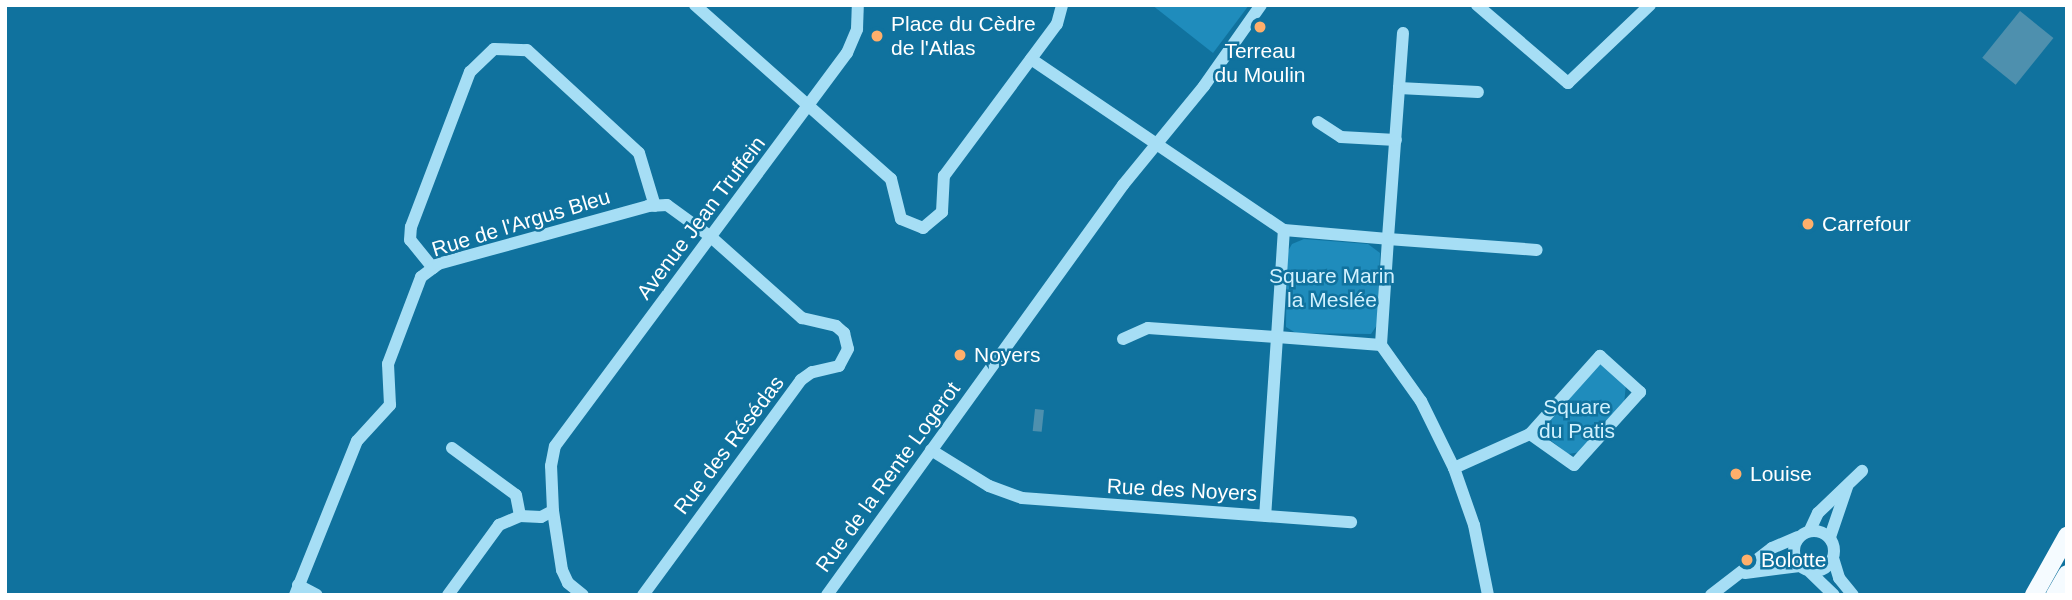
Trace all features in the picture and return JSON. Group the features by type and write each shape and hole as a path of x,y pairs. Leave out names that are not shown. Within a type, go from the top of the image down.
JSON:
{"main road":[{"path":"2034,595 2067,537"},
{"path":"2055,595 2067,575"}],"street":[{"path":"695,5 891,179 901,219 912,226 928,227 942,212 944,176 1057,24 1062,5"},
{"name":"Avenue Jean Truffein","path":"553,511 551,467 555,446 853,40 858,5"},
{"name":"Rue de la Rente Logerot","path":"827,595 931,450 1261,5"},
{"path":"1477,5 1568,83 1650,5"},
{"path":"1403,33 1381,345 1421,401 1454,468 1474,524 1488,595"},
{"path":"433,268 410,240 411,227 470,72 494,49 527,50 639,153 656,206 667,205 711,237"},
{"path":"1031,59 1155,147 1284,230 1537,250"},
{"path":"1399,88 1478,92"},
{"path":"1318,122 1341,136 1396,140"},
{"name":"Rue de l'Argus Bleu","path":"296,590 357,441 390,405 388,364 421,276 433,268 656,206"},
{"path":"1277,337 1284,230"},
{"name":"Rue des Résédas","path":"643,595 802,380 812,372 839,366 848,349 845,333 836,327 802,318 711,237"},
{"path":"1123,339 1147,328 1381,345"},
{"name":"Rue des Noyers","path":"931,450 989,486 1022,498 1265,516 1277,337"},
{"path":"1454,468 1530,434 1600,356 1640,392 1574,465 1530,434"},
{"path":"452,448 516,495 520,516"},
{"path":"1711,595 1772,548 1810,530 1818,513 1862,471"},
{"path":"1847,486 1830,537 1839,578 1853,595"},
{"path":"447,595 499,525 520,516 541,517 553,511 562,570 568,583 583,595"},
{"path":"1265,516 1351,522"},
{"path":"1810,530 1830,537"},
{"path":"1798,537 1793,551 1805,569 1834,595"},
{"path":"1741,574 1825,568 1833,558"},
{"path":"296,590 317,595"}],"green space":[{"path":"1152,5 1249,5 1213,53"},
{"name":"Square Marin la Meslée","path":"1304,239 1368,244 1380,253 1377,325 1371,334 1296,333 1286,327 1287,253 1292,244"},
{"name":"Square du Patis","path":"1595,365 1607,365 1626,383 1624,405 1581,452 1568,454 1549,439 1546,421"}],"shaded area":[{"path":"2020,11 2053,38 2016,85 1982,58"},
{"path":"1035,409 1044,410 1042,432 1033,431"}],"place":[{"name":"Terreau du Moulin","path":"1260,27"},
{"name":"Place du Cèdre de l'Atlas","path":"877,36"},
{"name":"Carrefour","path":"1808,224"},
{"name":"Noyers","path":"960,355"},
{"name":"Louise","path":"1736,474"},
{"name":"Bolotte","path":"1747,560"}]}
